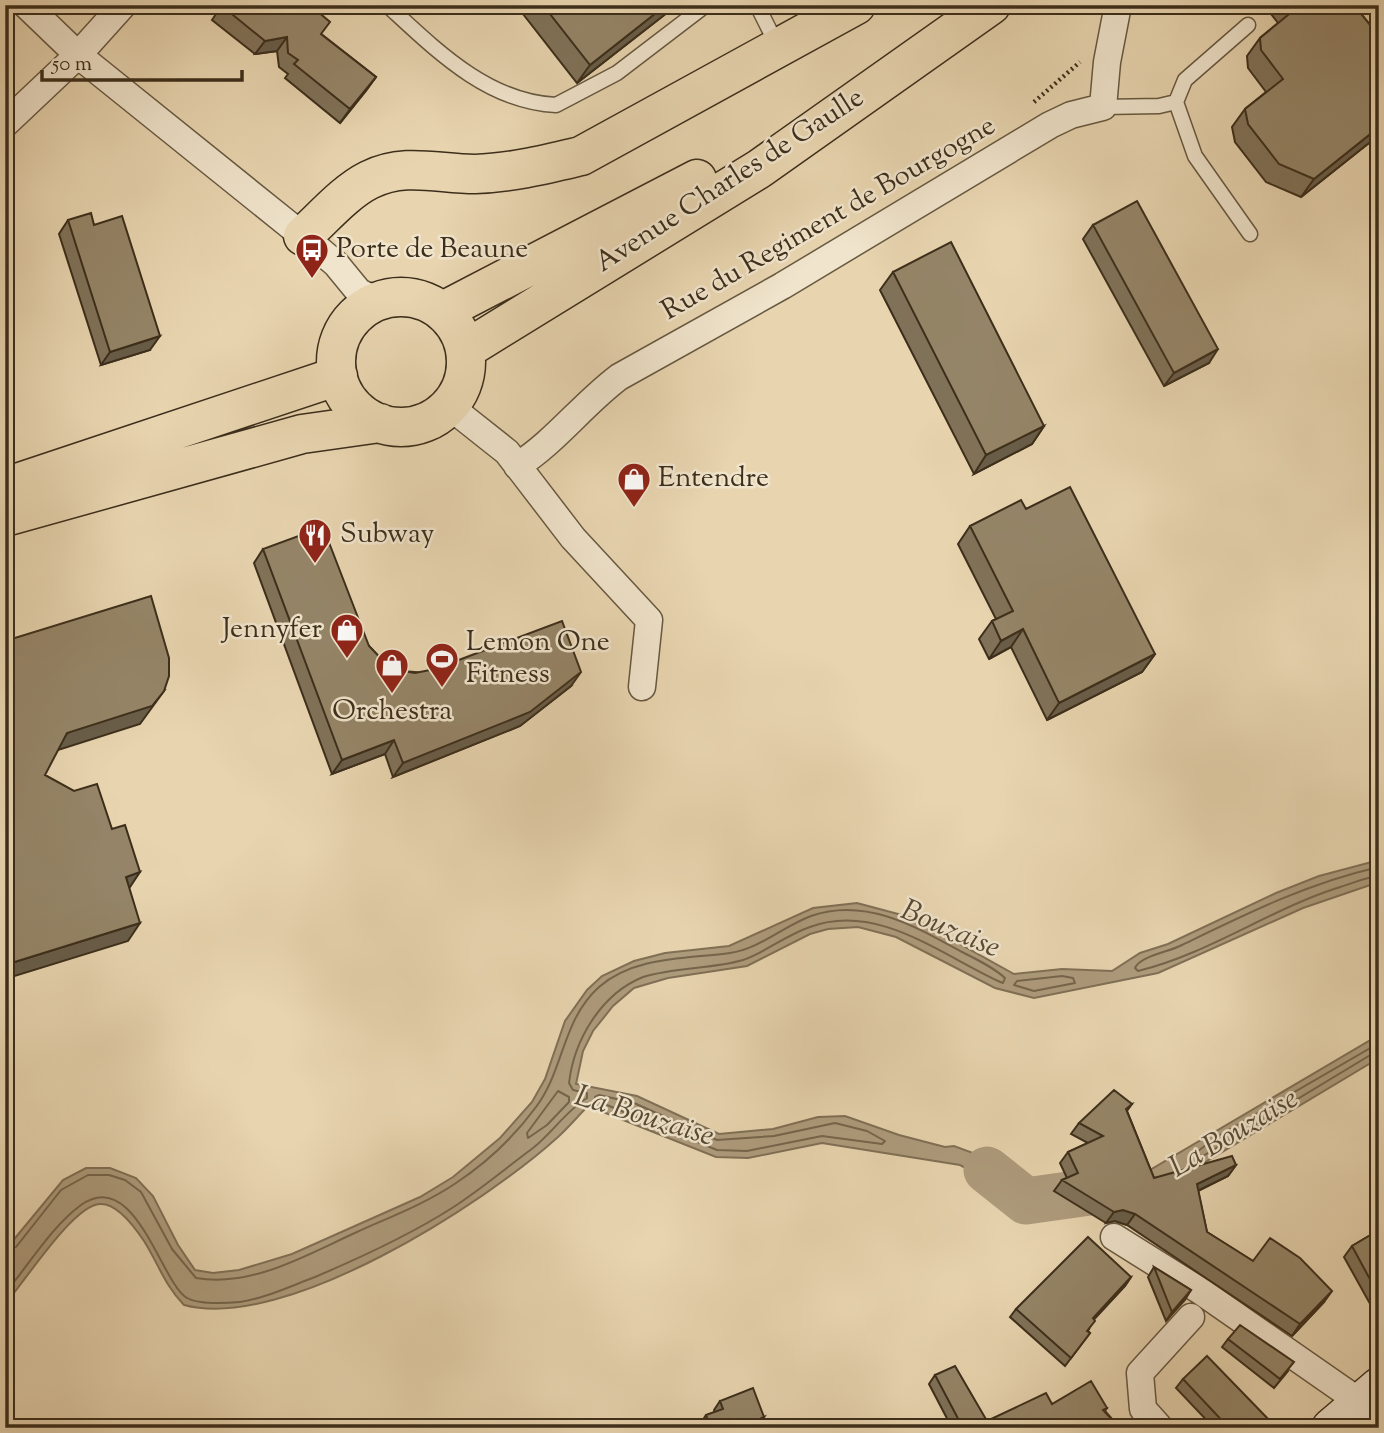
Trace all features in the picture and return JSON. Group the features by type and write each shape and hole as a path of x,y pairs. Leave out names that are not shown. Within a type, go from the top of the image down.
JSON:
{"main road":[{"path":"303,236 367,180 395,170 421,169 475,174 532,167 582,156 856,5"},
{"name":"Avenue Charles de Gaulle","path":"443,311 732,161 910,50 970,5"},
{"name":"Avenue Charles de Gaulle","path":"466,350 759,169 991,5"},
{"path":"5,517 302,433 380,424 399,427 417,425 435,418 449,406 461,389 466,370 466,350 457,329 443,311 423,300 401,297 379,301 362,310 349,323 337,358 338,376 347,397 361,413 380,424"},
{"path":"5,487 291,394 338,376"},
{"path":"1331,1428 1370,1394"}],"street":[{"path":"26,5 78,55 336,264 359,292 379,301"},
{"path":"5,124 78,55 123,5"},
{"path":"1104,107 1107,62 1118,5"},
{"name":"Rue du Regiment de Bourgogne","path":"517,466 543,450 594,396 619,377 782,286 1050,125 1104,107"},
{"path":"449,406 507,452 573,538 649,620 642,687"},
{"path":"1114,1237 1370,1394"},
{"path":"1160,1428 1143,1409 1140,1373 1191,1317"}],"lane":[{"path":"387,5 463,72 508,94 542,104 556,105 617,73 706,5"},
{"path":"757,5 778,48"},
{"path":"1248,25 1185,80 1176,102 1195,156 1250,234"},
{"path":"1104,107 1159,106 1176,102"}],"water":[{"path":"1379,860 1379,882 1303,908 1158,973 1034,998 995,988 896,937 858,927 828,929 810,934 747,966 668,978 634,988 613,1006 593,1031 583,1051 576,1084 637,1096 719,1134 773,1129 818,1117 845,1116 899,1135 945,1147 954,1146 984,1157 1025,1193 1038,1197 1044,1211 1018,1204 988,1180 960,1165 822,1143 748,1158 716,1157 588,1106 558,1137 525,1165 434,1227 327,1281 275,1300 226,1308 184,1305 131,1224 113,1208 100,1204 76,1217 5,1304 5,1241 11,1243 63,1180 86,1168 110,1168 136,1178 153,1196 178,1245 195,1270 213,1273 239,1270 292,1254 420,1197 453,1177 500,1138 532,1102 545,1079 565,1021 587,990 602,976 634,961 665,953 729,946 813,908 857,903 913,918 1014,974 1062,969 1112,971 1140,953 1168,944 1276,893 1319,876"},
{"path":"1379,1035 1379,1058 1177,1179 1151,1188 1145,1173"}],"building":[{"path":"222,5 310,5 330,22 321,34 376,77 350,109 294,64 298,60 288,53 287,37 265,41"},
{"path":"543,5 666,5 590,65"},
{"path":"1290,5 1354,5 1379,36 1379,127 1314,179 1279,164 1248,124 1245,109 1283,79 1261,50 1260,38 1294,10"},
{"path":"1137,201 1218,349 1174,373 1093,225"},
{"path":"91,213 94,225 122,216 160,336 110,352 68,220"},
{"path":"951,242 1044,426 986,455 893,272"},
{"path":"1070,487 1155,654 1059,703 1023,629 1001,641 992,621 1013,611 970,526 1021,500 1026,509"},
{"path":"323,527 369,646 385,663 415,673 435,669 562,621 581,672 530,712 403,763 394,740 342,760 263,549"},
{"path":"151,596 169,658 169,676 164,691 152,706 67,733 45,775 74,791 97,784 112,829 125,825 140,872 126,877 140,923 5,965 5,641"},
{"path":"1114,1090 1132,1104 1126,1109 1154,1178 1232,1156 1236,1165 1197,1184 1207,1232 1253,1261 1270,1238 1300,1258 1332,1291 1300,1324 1135,1214 1123,1210 1114,1212 1062,1180 1078,1173 1068,1152 1103,1136 1079,1123"},
{"path":"1379,1230 1379,1296 1352,1246"},
{"path":"1088,1237 1131,1277 1093,1318 1095,1321 1087,1331 1090,1333 1071,1358 1016,1309"},
{"path":"1154,1267 1191,1290 1172,1312"},
{"path":"1240,1325 1294,1362 1280,1379 1228,1339"},
{"path":"1207,1356 1273,1424 1269,1428 1229,1428 1183,1379"},
{"path":"955,1366 987,1421 1046,1393 1052,1404 1091,1381 1107,1408 1103,1410 1120,1428 963,1428 935,1375"},
{"path":"753,1388 764,1417 755,1421 757,1428 711,1428 706,1415 723,1409 720,1401"}],"waterway":[{"name":"La Bouzaise","path":"987,1170 1026,1201 1125,1187"}],"place":[{"name":"Porte de Beaune","path":"312,280"},
{"name":"Entendre","path":"634,509"},
{"name":"Subway","path":"315,565"},
{"name":"Jennyfer","path":"347,660"},
{"name":"Lemon One Fitness","path":"442,689"},
{"name":"Orchestra","path":"392,695"}],"water label":[{"name":"Bouzaise","path":"950,930"}]}
